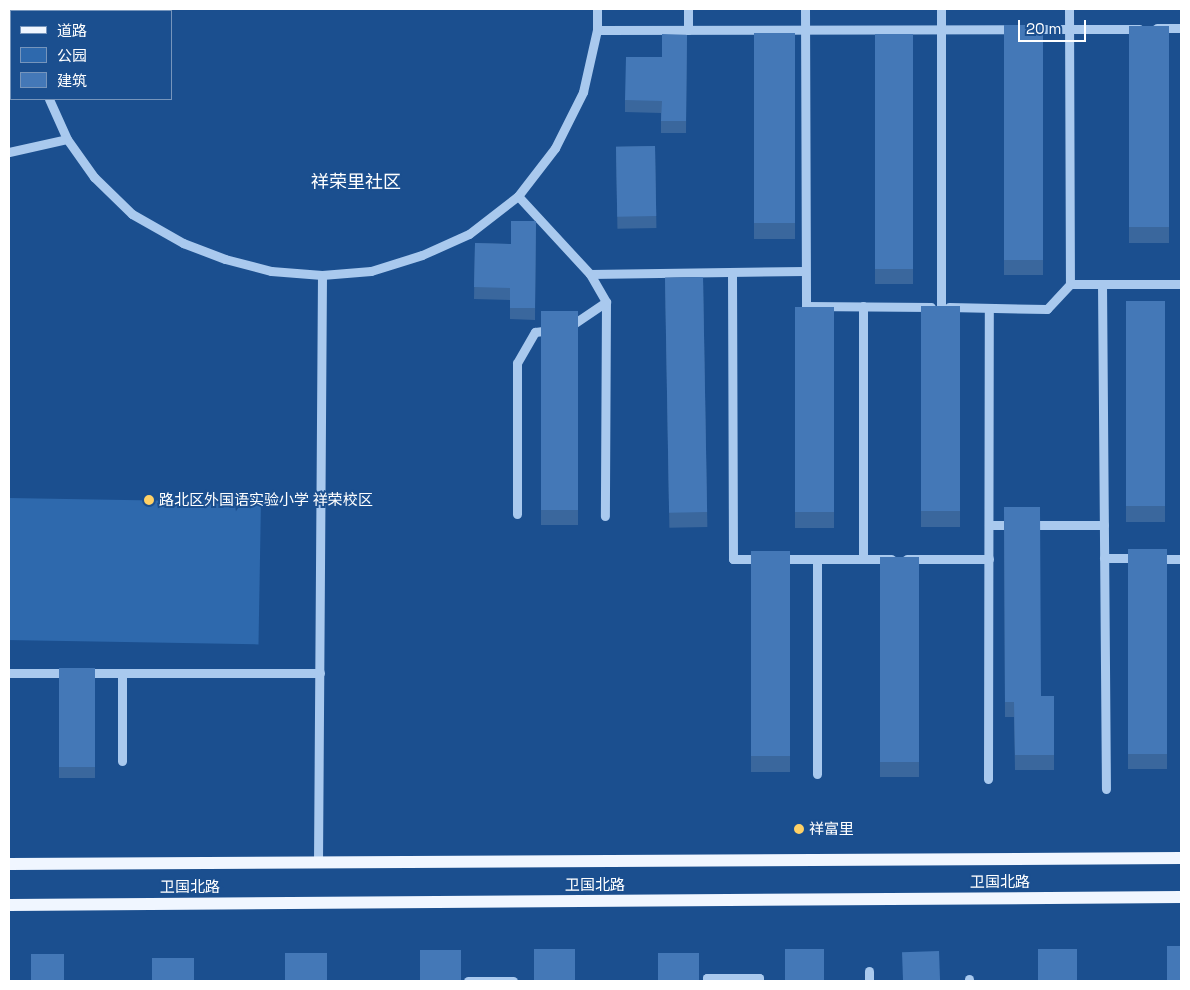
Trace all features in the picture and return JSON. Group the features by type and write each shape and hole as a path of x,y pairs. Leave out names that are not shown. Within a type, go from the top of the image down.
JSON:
{"main road":[{"name":"卫国北路","path":"9,864 1181,858"},
{"name":"卫国北路","path":"9,905 1181,897"}],"street":[{"path":"50,100 67,139 94,177 132,214 183,243 225,259 271,270 322,275 371,271 422,255 469,234 518,196 555,148 583,92 597,30 597,9"},
{"path":"688,9 688,30"},
{"path":"805,9 806,306 989,308 1047,308 1070,284 1069,9"},
{"path":"941,9 941,307"},
{"path":"597,30 1181,28"},
{"path":"9,152 67,139"},
{"path":"518,196 590,274 606,302 605,516"},
{"path":"590,274 805,271"},
{"path":"732,272 733,559 989,559"},
{"path":"318,862 322,275"},
{"path":"1070,284 1181,284"},
{"path":"1102,284 1106,789"},
{"path":"517,514 517,363 534,332 567,328 606,302"},
{"path":"863,306 863,559"},
{"path":"988,779 989,308"},
{"path":"989,525 1104,525"},
{"path":"1104,558 1181,559"},
{"path":"817,559 817,774"},
{"path":"9,673 320,673"},
{"path":"122,673 122,761"},
{"path":"869,971 869,981"},
{"path":"707,981 707,978 759,978 759,981"},
{"path":"468,981 513,981"}],"green space":[{"path":"9,498 261,502 258,644 9,640"}],"building":[{"path":"1004,25 1043,25 1043,260 1004,260"},
{"path":"1129,26 1169,26 1169,227 1129,227"},
{"path":"754,33 795,33 795,223 754,223"},
{"path":"662,34 687,35 686,121 661,121 662,101 625,100 626,57 662,57"},
{"path":"875,34 913,34 913,269 875,269"},
{"path":"655,146 656,216 617,217 616,147"},
{"path":"511,221 536,221 535,308 510,308 510,288 474,287 475,243 511,244"},
{"path":"703,277 707,512 669,513 665,278"},
{"path":"1126,301 1165,301 1165,506 1126,506"},
{"path":"921,306 960,306 960,511 921,511"},
{"path":"795,307 834,307 834,512 795,512"},
{"path":"541,311 578,311 578,510 541,510"},
{"path":"1004,507 1040,507 1041,696 1054,696 1054,755 1015,755 1014,702 1005,702"},
{"path":"1128,549 1167,549 1167,754 1128,754"},
{"path":"751,551 790,551 790,756 751,756"},
{"path":"880,557 919,557 919,762 880,762"},
{"path":"59,668 95,668 95,767 59,767"},
{"path":"1167,946 1181,946 1181,981 1167,981"},
{"path":"534,949 575,949 575,981 534,981"},
{"path":"785,949 824,949 824,981 785,981"},
{"path":"1038,949 1077,949 1077,981 1038,981"},
{"path":"420,950 461,950 461,981 420,981"},
{"path":"939,951 940,981 903,981 902,952"},
{"path":"285,953 327,953 327,981 285,981"},
{"path":"658,953 699,953 699,981 658,981"},
{"path":"31,954 64,954 64,981 31,981"},
{"path":"152,958 194,958 194,981 152,981"}],"place":[{"name":"路北区外国语实验小学 祥荣校区","path":"149,500"},
{"name":"祥富里","path":"799,829"}],"district":[{"name":"祥荣里社区","path":"356,182"}]}
